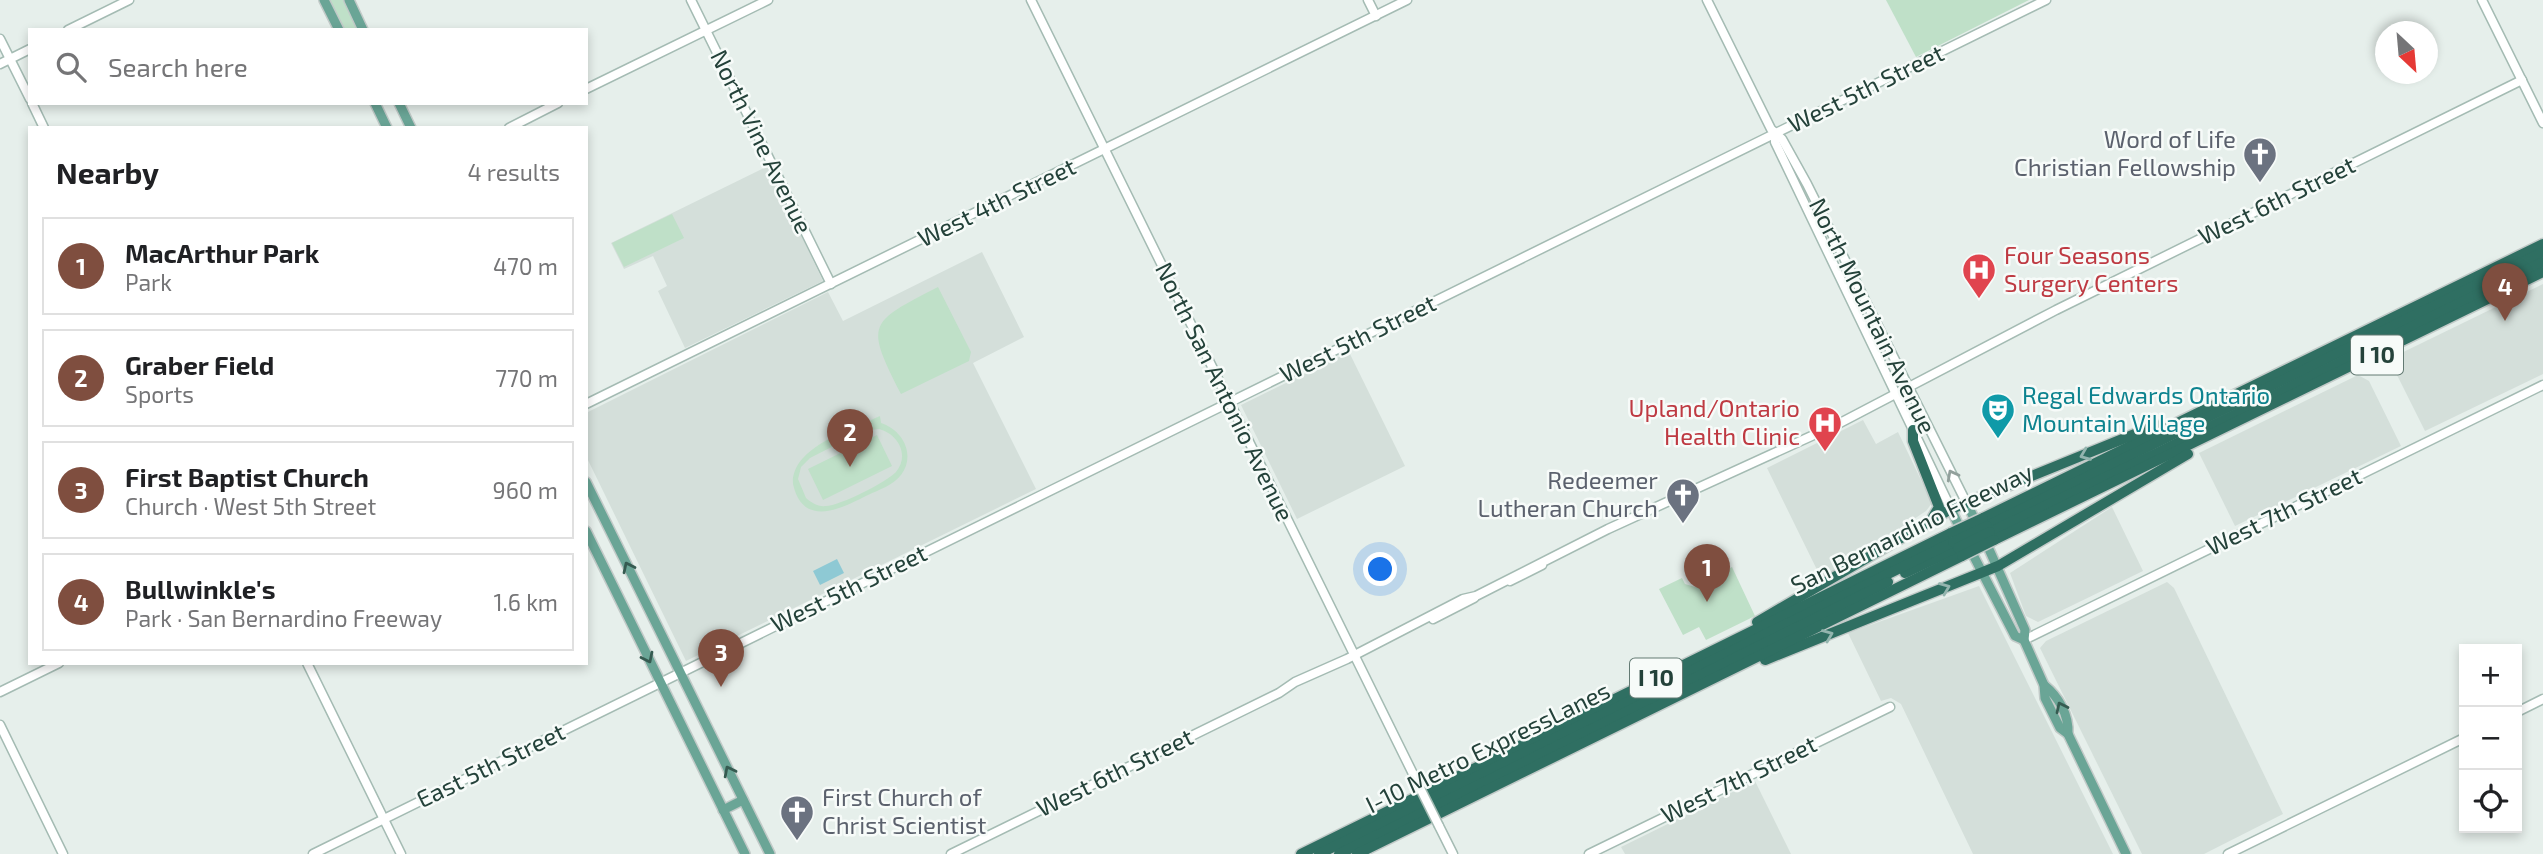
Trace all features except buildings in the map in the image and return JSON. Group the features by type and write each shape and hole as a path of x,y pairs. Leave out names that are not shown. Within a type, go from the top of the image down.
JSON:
{"highway":[{"name":"San Bernardino Freeway","path":"1357,854 1811,632 2120,451 2543,244"},
{"path":"1989,529 2164,439 2543,252"},
{"path":"1989,529 2159,452 2543,261"},
{"name":"San Bernardino Freeway","path":"1301,854 1882,568 1956,545 1989,529 2109,485 2543,272"},
{"path":"1700,656 1709,646 1751,625 1951,509 2150,429 2208,401 2239,393"},
{"path":"1913,430 1913,440 1939,507 1930,521"},
{"path":"1675,698 1694,694 1776,656 1998,566 2195,450 2210,436"},
{"path":"2120,451 2164,439"},
{"path":"2109,485 2159,452"},
{"name":"I-10 Metro ExpressLanes","path":"1318,854 1770,632 1956,545"},
{"name":"I-10 Metro ExpressLanes","path":"1339,854 1754,650 1956,545"},
{"path":"1770,632 1882,568"},
{"path":"1754,650 1811,632"}],"main road":[{"path":"324,0 338,28"},
{"path":"349,0 362,28"},
{"path":"376,105 386,126"},
{"path":"400,105 410,126"},
{"path":"588,486 770,854"},
{"path":"1966,502 1998,566 2025,630 2024,640 2044,685 2054,693 2068,722 2068,734 2126,854"},
{"path":"1951,509 2015,636 2024,640"},
{"path":"588,535 665,681 745,854"},
{"path":"723,810 743,800"}],"street":[{"path":"72,28 129,0"},
{"name":"North Vine Avenue","path":"691,0 831,284"},
{"path":"588,88 768,0"},
{"name":"North San Antonio Avenue","path":"1031,0 1453,854"},
{"path":"1368,0 1376,16"},
{"name":"West 4th Street","path":"588,403 1407,0"},
{"name":"North Mountain Avenue","path":"1707,0 1775,134 1775,142 1951,509"},
{"name":"West 5th Street","path":"665,681 2046,0"},
{"path":"2482,0 2543,123"},
{"path":"0,39 28,95"},
{"path":"0,64 28,50"},
{"name":"West 6th Street","path":"951,854 1279,693 1296,682 1413,626 1459,608 1476,596 1551,559 1582,547 1626,522 1897,393 2056,310 2522,80"},
{"path":"33,105 43,126"},
{"path":"513,126 554,105"},
{"name":"North Mountain Avenue","path":"1775,134 1782,139 1807,184 1966,502"},
{"path":"1831,256 1843,258 1840,273"},
{"name":"West 7th Street","path":"2024,640 2543,385"},
{"path":"0,692 55,665"},
{"path":"308,665 401,854"},
{"name":"East 5th Street","path":"313,854 665,681"},
{"path":"2522,710 2543,699"},
{"name":"West 7th Street","path":"1589,854 1890,707"},
{"path":"0,725 63,854"},
{"path":"2228,854 2459,740"}],"shaded area":[{"path":"768,166 823,281 685,348 658,291 667,286 653,256 624,269 611,243"},
{"path":"982,252 1024,337 973,363 1036,489 686,661 588,460 588,412 828,292 843,321"},
{"path":"2543,284 2543,374 2425,431 2389,359"},
{"path":"1349,352 1405,466 1297,519 1241,405"},
{"path":"2358,375 2369,381 2401,446 2235,526 2199,453"},
{"path":"1863,420 1876,444 1898,432 1932,503 1926,511 1822,580 1767,468"},
{"path":"2112,507 2143,571 2038,622 2026,616 2010,573"},
{"path":"2167,582 2174,588 2283,814 2204,854 2142,854 2040,648 2046,641"},
{"path":"1979,586 2113,854 1973,854 1901,704 1891,698 1881,701 1848,633"},
{"path":"1755,781 1791,854 1625,854 1621,847"}],"green space":[{"path":"330,0 345,0 359,28 343,28"},
{"path":"1886,0 2029,0 1916,57"},
{"path":"672,214 684,238 624,267 612,243"},
{"path":"938,287 971,352 969,361 901,394 882,352 878,338 880,327 886,318 898,309"},
{"path":"880,416 881,423 896,431 905,444 907,459 901,475 886,487 835,509 814,511 805,507 793,484 795,471 802,460 825,441","holes":["879,429 892,435 902,452 896,472 862,493 832,505 818,505 806,498 798,479 801,467 810,458 863,431"]},
{"path":"877,435 892,466 823,500 808,469"},
{"path":"1732,567 1755,616 1706,640 1699,627 1683,635 1659,589 1682,578 1685,584 1695,587 1703,584 1705,587 1721,580 1719,574"}],"water":[{"path":"837,559 844,573 820,585 813,571"}],"place":[{"name":"Word of Life Christian Fellowship","path":"2260,184"},
{"name":"Four Seasons Surgery Centers","path":"1979,300"},
{"name":"Bullwinkle's","path":"2505,321"},
{"name":"Regal Edwards Ontario Mountain Village","path":"1998,440"},
{"name":"Upland/Ontario Health Clinic","path":"1825,453"},
{"name":"Graber Field","path":"850,467"},
{"name":"Redeemer Lutheran Church","path":"1683,525"},
{"name":"MacArthur Park","path":"1707,602"},
{"name":"First Baptist Church","path":"721,687"},
{"name":"First Church of Christ Scientist","path":"797,842"}]}
